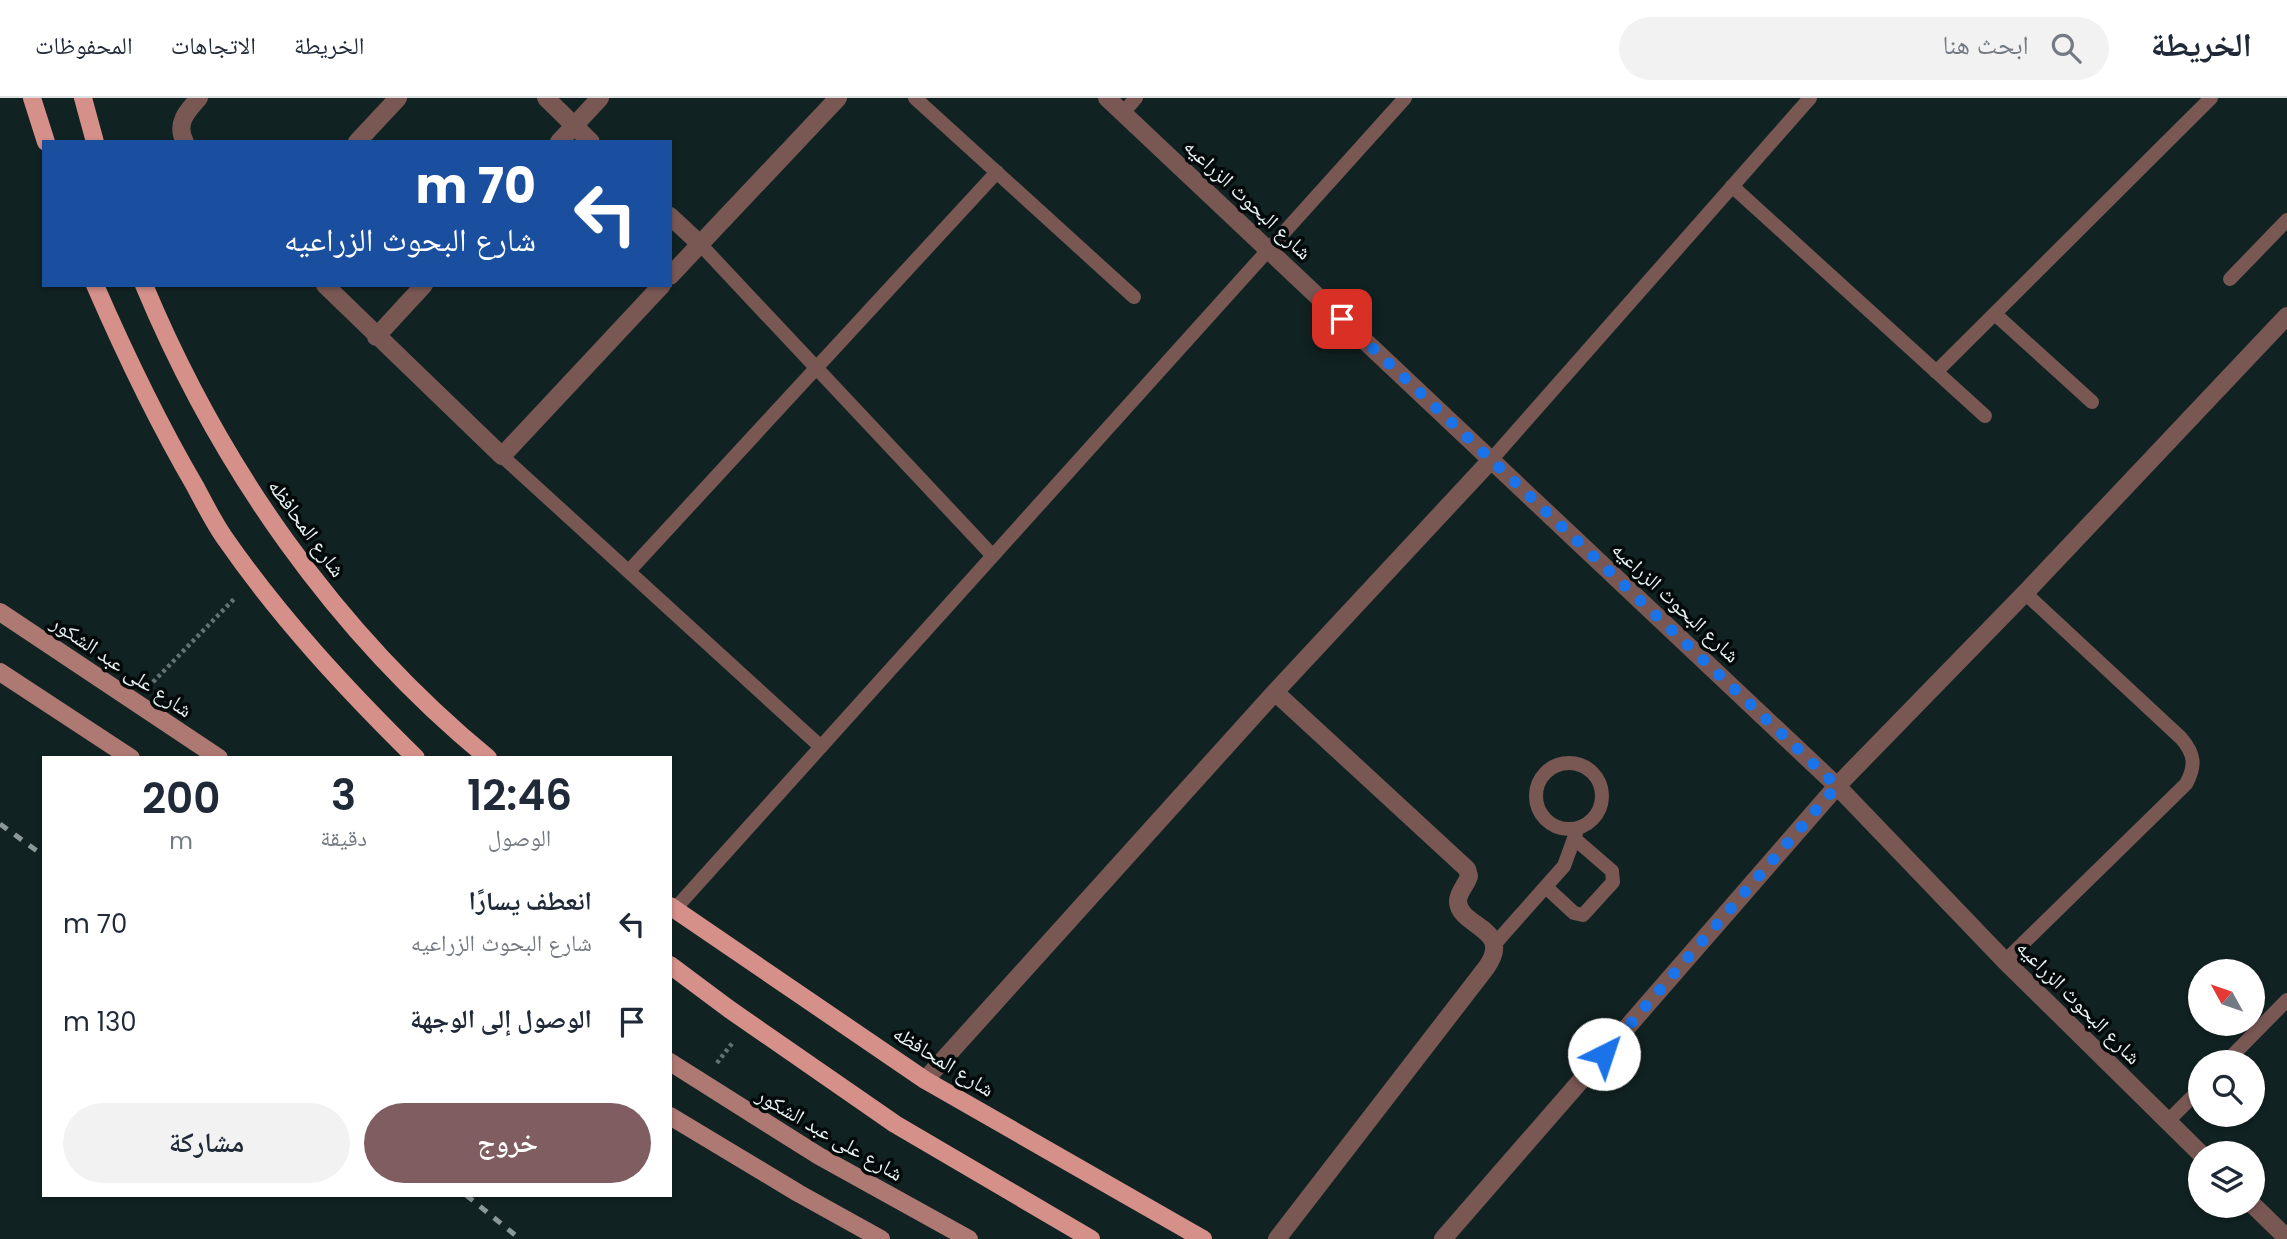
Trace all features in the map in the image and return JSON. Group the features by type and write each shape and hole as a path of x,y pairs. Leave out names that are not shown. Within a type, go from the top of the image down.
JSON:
{"main road":[{"path":"32,98 45,140"},
{"path":"83,98 94,140"},
{"path":"96,287 174,451 223,535 284,616 350,692 414,756"},
{"name":"شارع المحافظه","path":"145,287 167,341 205,415 247,486 295,554 346,619 402,680 486,756"},
{"name":"شارع على عبد الشكور","path":"0,612 216,756"},
{"path":"0,672 128,756"},
{"name":"شارع المحافظه","path":"672,908 925,1080 1203,1239"},
{"path":"672,966 895,1124 1091,1239"},
{"name":"شارع على عبد الشكور","path":"672,1063 819,1156 969,1239"},
{"path":"672,1117 881,1239"}],"street":[{"path":"184,140 181,135 182,119 199,98"},
{"path":"359,140 398,98"},
{"path":"546,98 590,140"},
{"path":"561,140 600,98"},
{"path":"672,274 838,98"},
{"name":"شارع البحوث الزراعيه","path":"1107,98 1837,786 2005,961 2188,1141"},
{"path":"672,218 700,244"},
{"path":"327,287 502,456 660,287"},
{"path":"376,337 422,287"},
{"path":"1443,1239 1837,786 2286,320"},
{"path":"925,1080 1275,692 1492,459"},
{"path":"1275,692 1467,869 1469,876 1458,896 1458,905 1462,913 1486,931 1493,946 1493,954 1486,968 1277,1239"},
{"path":"2265,1217 2287,1238"}],"lane":[{"path":"915,98 1134,297"},
{"path":"1123,113 1136,98"},
{"path":"672,908 821,747 1405,98"},
{"path":"1492,459 1810,98"},
{"path":"1936,372 2211,98"},
{"path":"629,571 997,172"},
{"path":"1732,186 1986,416"},
{"path":"2230,279 2287,220"},
{"path":"700,244 992,555"},
{"path":"1995,314 2092,402"},
{"path":"502,456 821,747"},
{"path":"2005,961 2186,784 2194,760 2189,748 2180,738 2025,593"},
{"path":"1493,946 1547,888 1564,866 1576,834 1597,815 1602,804 1599,779 1581,764 1568,762 1556,765 1546,772 1539,782 1536,794 1538,806 1543,817 1553,825 1576,834 1612,871 1613,882 1583,915 1574,913 1547,888"},
{"path":"2238,1050 2287,1000"},
{"path":"2168,1122 2188,1101"}],"path":[{"path":"134,701 255,577"},
{"path":"701,1083 749,1023"}],"railway":[{"path":"0,824 42,855"},
{"path":"468,1197 520,1239"}],"route":[{"path":"1342,319 1837,786 1604,1054"}]}
